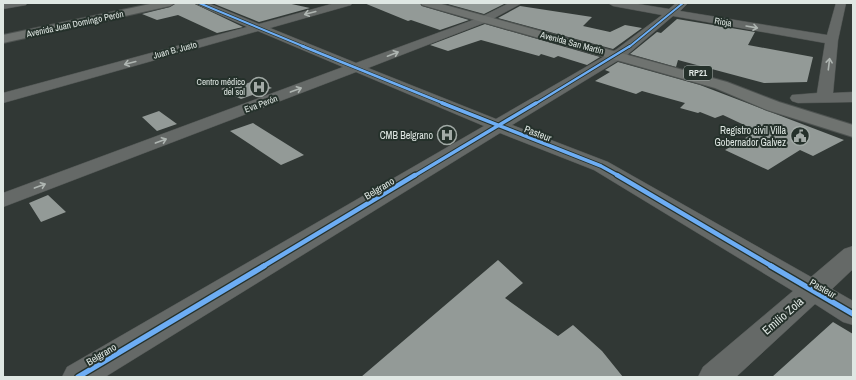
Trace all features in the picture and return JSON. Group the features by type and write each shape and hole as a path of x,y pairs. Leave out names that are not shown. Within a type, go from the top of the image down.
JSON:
{"main road":[{"name":"Avenida Juan Domingo Perón","path":"3,38 162,3"},
{"name":"Avenida Juan Domingo Perón","path":"3,38 170,3"},
{"name":"Avenida San Martín","path":"426,3 619,54 721,85 769,97 802,100 853,124"},
{"name":"Avenida San Martín","path":"440,3 487,18"},
{"name":"Avenida San Martín","path":"769,97 784,109 853,131"},
{"path":"784,109 802,109 806,106 802,100"}],"street":[{"path":"3,6 22,3"},
{"name":"Pasteur","path":"199,3 498,126 601,166 853,314"},
{"name":"Juan B. Justo","path":"3,98 347,3"},
{"name":"Eva Perón","path":"3,200 487,18 517,3"},
{"name":"Rioja","path":"613,3 832,40"},
{"name":"Belgrano","path":"78,377 619,54 683,3"},
{"path":"825,93 832,40 840,3 853,3"},
{"path":"802,100 853,87"},
{"path":"825,93 853,97"},
{"name":"Emilio Zola","path":"714,377 853,255"}],"building":[{"path":"176,3 193,3 243,27 217,33 178,15 157,20 142,14 170,7"},
{"path":"212,3 287,3 310,8 259,22"},
{"path":"364,3 420,3 422,6 469,20 440,30 411,20 408,21"},
{"path":"444,3 500,3 504,4 484,14"},
{"path":"520,6 592,17 583,26 610,32 625,25 642,28 613,49 498,18"},
{"path":"677,19 755,32 748,45 813,57 807,82 764,83 678,60 676,67 630,54 657,32 661,33"},
{"path":"485,24 600,57 587,65 558,56 554,58 541,54 539,56 481,40 448,51 430,45"},
{"path":"618,62 700,85 844,140 813,156 800,150 768,170 725,150 757,131 723,115 715,118 700,112 698,113 680,108 685,103 642,91 636,94 595,81 610,72 605,70"},
{"path":"256,80 272,88 241,99 221,89 236,83 240,86"},
{"path":"159,111 177,124 157,131 142,117"},
{"path":"253,123 304,155 281,165 230,131"},
{"path":"48,195 66,212 41,222 29,203"},
{"path":"498,260 523,283 505,298 558,336 573,325 602,351 623,377 361,377"},
{"path":"833,322 853,334 853,377 772,377"}],"cycle path":[{"path":"199,3 498,126 601,166 853,314"},
{"path":"78,377 622,52 683,3"}],"place":[{"name":"Centro médico del sol","path":"259,87"},
{"name":"CMB Belgrano","path":"447,135"},
{"name":"Registro civil Villa Gobernador Galvez","path":"800,136"}]}
